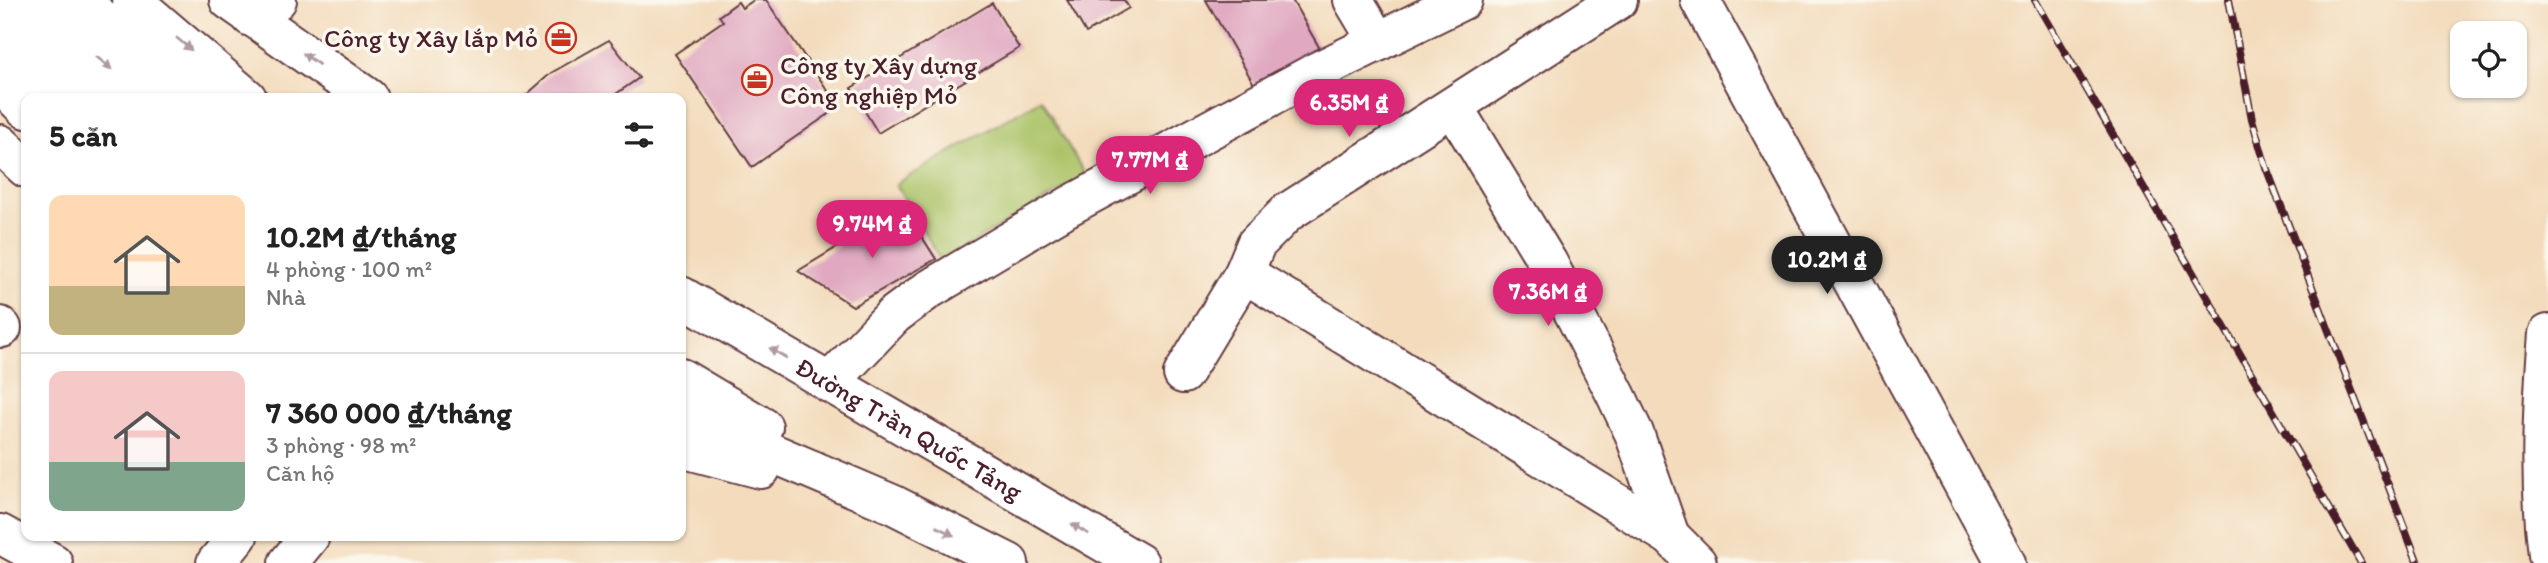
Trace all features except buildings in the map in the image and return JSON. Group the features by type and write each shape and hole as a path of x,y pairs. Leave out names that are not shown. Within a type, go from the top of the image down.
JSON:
{"main road":[{"path":"2,0 45,46 97,93"},
{"path":"37,0 63,28 140,93"},
{"path":"79,0 192,93"},
{"path":"132,0 241,93"},
{"path":"1353,0 1378,42"},
{"path":"829,383 894,315 928,290 1069,206 1378,42 1463,0"},
{"path":"1183,374 1244,272 1256,244 1288,212 1454,108 1618,0"},
{"path":"1700,0 2006,563"},
{"path":"252,6 362,93"},
{"path":"0,40 55,93"},
{"path":"0,83 21,104"},
{"path":"1454,108 1548,263 1616,395 1634,433 1670,536"},
{"path":"0,144 21,164"},
{"path":"1244,272 1670,536 1697,563"},
{"name":"Đường Trần Quốc Tảng","path":"686,299 1139,563"},
{"path":"2548,334 2543,511 2548,555"},
{"path":"686,381 892,504"},
{"path":"686,401 1009,563"},
{"path":"686,416 892,504"},
{"path":"686,434 892,504"},
{"path":"686,449 892,504"},
{"path":"686,472 892,504"},
{"path":"0,534 53,563"},
{"path":"216,563 234,541"},
{"path":"288,563 306,541"}],"green space":[{"path":"1041,99 1086,176 941,261 896,184"}],"railway":[{"path":"2035,0 2361,563"},
{"path":"2229,0 2252,119 2266,167 2418,563"}],"place":[{"name":"Công ty Xây lắp Mỏ","path":"561,38"},
{"name":"Công ty Xây dựng Công nghiệp Mỏ","path":"757,80"}]}
